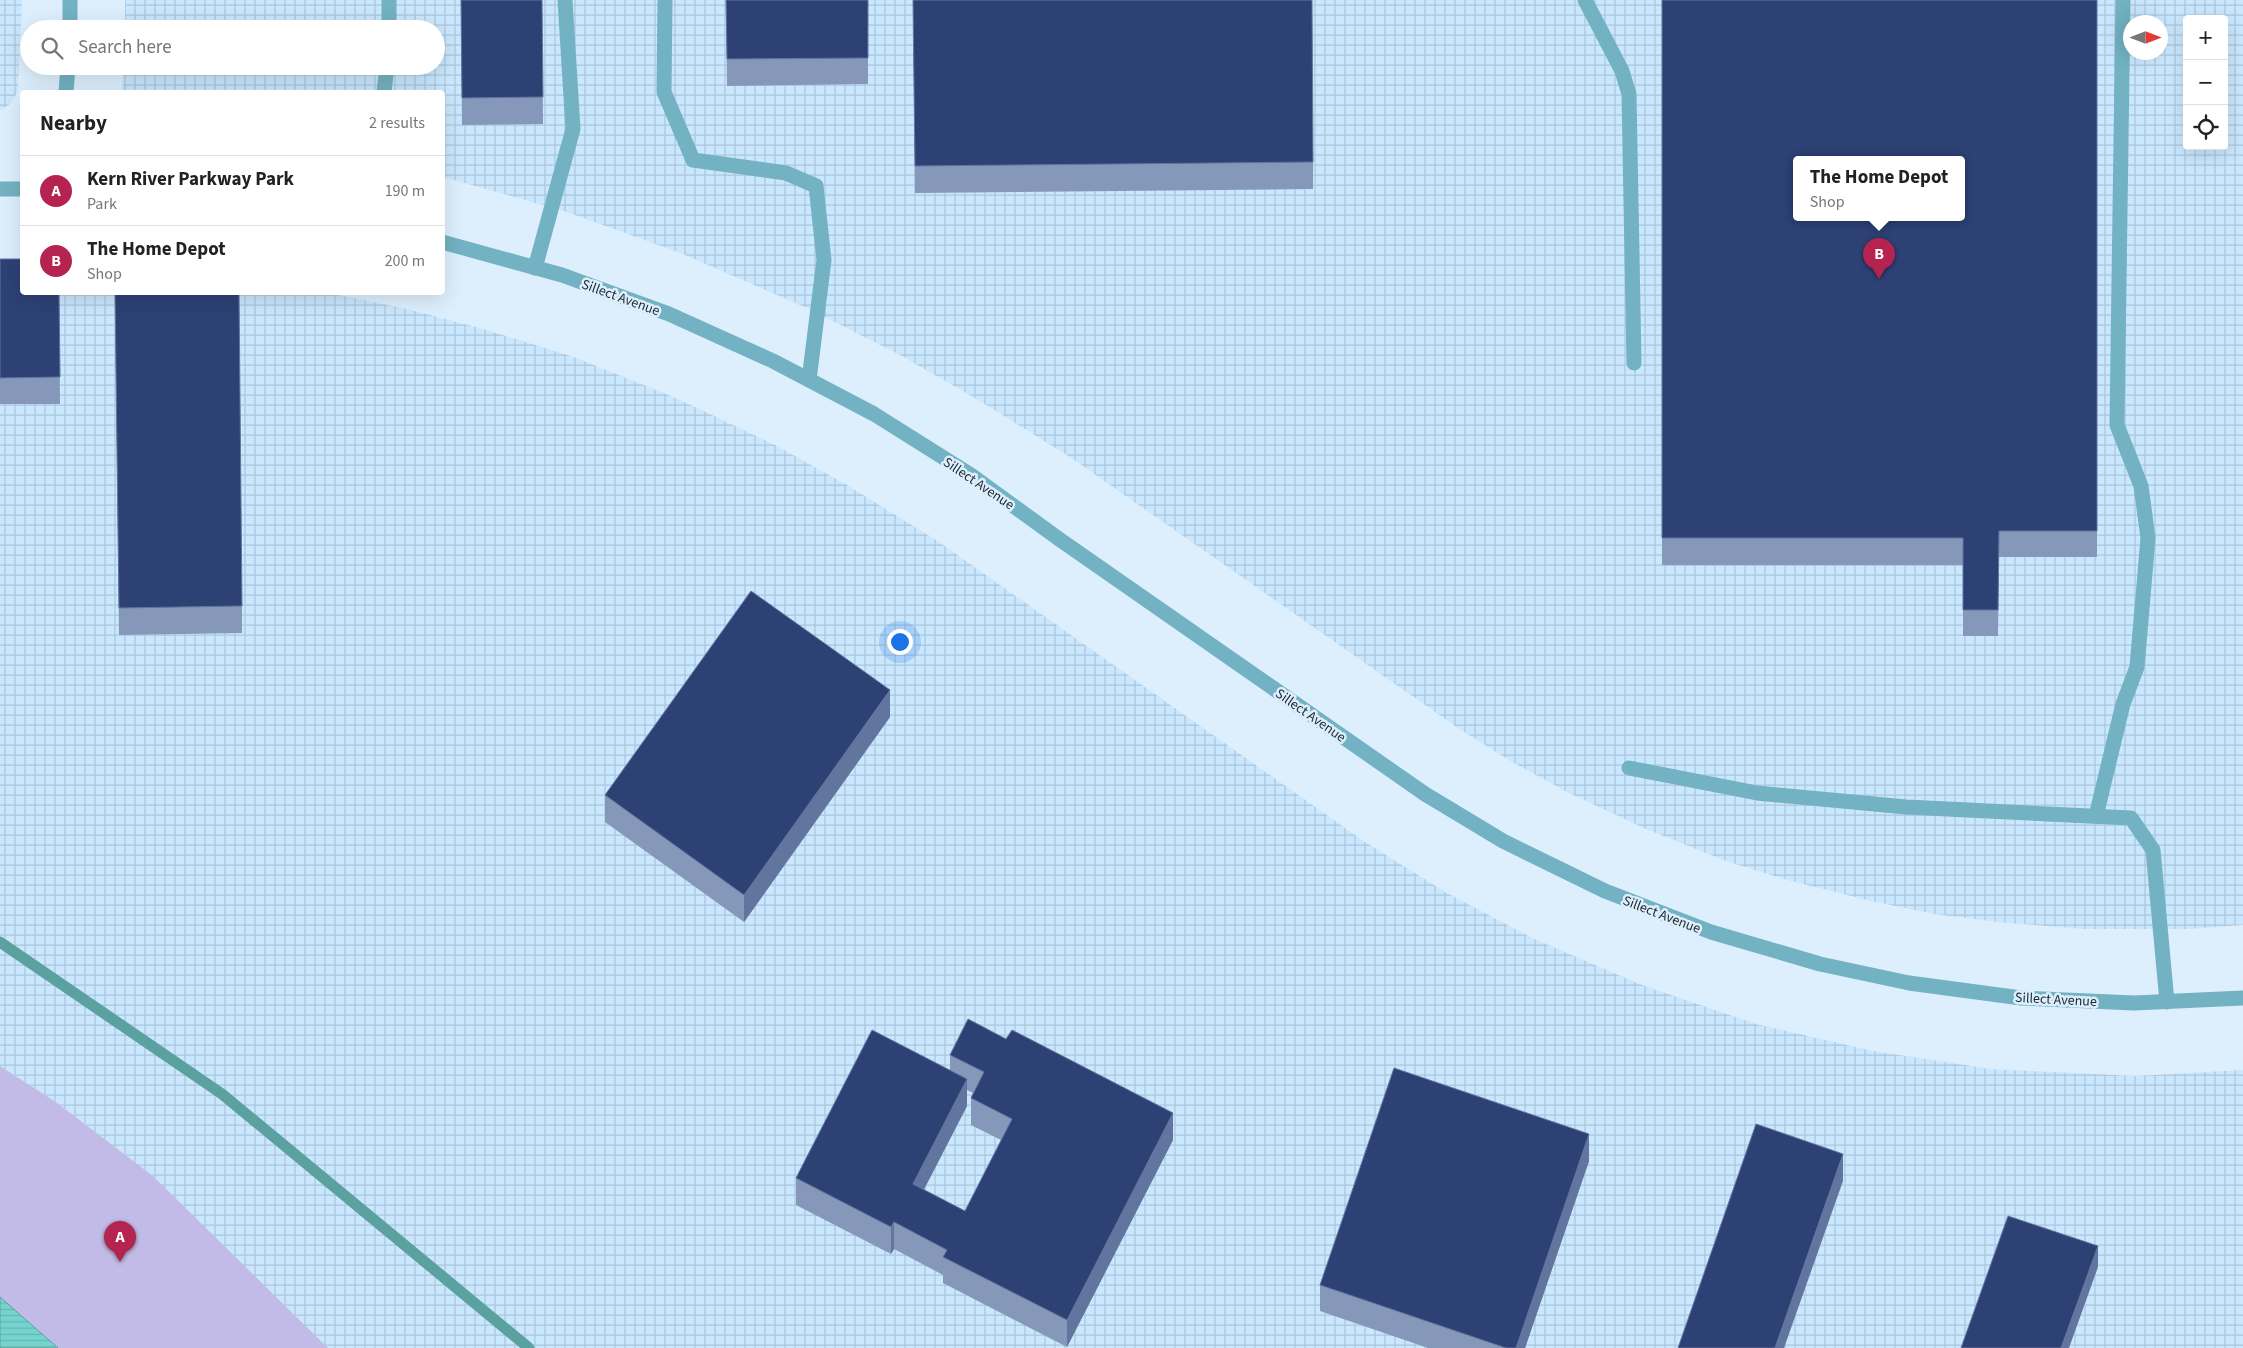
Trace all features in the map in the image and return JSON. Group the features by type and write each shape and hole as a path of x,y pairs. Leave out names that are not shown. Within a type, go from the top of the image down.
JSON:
{"street":[{"path":"70,0 70,20"},
{"path":"388,20 389,0"},
{"path":"535,268 572,130 565,0"},
{"path":"665,0 664,92 693,160 786,173 816,186 824,260 809,380"},
{"path":"1585,0 1622,71 1629,94 1634,363"},
{"path":"2096,816 2123,704 2137,666 2148,538 2141,486 2117,425 2124,0"},
{"path":"66,90 67,75"},
{"path":"384,90 386,75"},
{"path":"0,189 20,189"},
{"name":"Sillect Avenue","path":"445,243 562,276 669,314 773,361 874,414 971,475 1059,539 1425,794 1503,841 1605,891 1711,932 1820,964 1909,983 2021,998 2134,1003 2243,998"},
{"path":"1629,768 1757,793 1906,807 2131,818 2153,850 2167,1002"}],"shaded area":[{"path":"0,0 22,0 18,91 10,104 0,111"},
{"path":"125,0 2243,0 2243,925 2190,929 2083,929 1998,922 1934,914 1871,901 1787,880 1726,861 1646,829 1569,793 1512,762 1458,728 1070,457 980,401 900,355 807,308 678,252 564,211 445,178 445,90 122,90 123,75 445,75 445,20 125,20"},
{"path":"0,262 20,289 20,295 339,295 407,309 487,330 574,357 676,398 775,445 847,485 939,542 1365,842 1447,893 1532,938 1642,985 1756,1024 1873,1051 1991,1069 2135,1076 2243,1070 2243,1348 327,1348 153,1176 56,1102 0,1066"},
{"path":"0,1066 56,1102 153,1176 328,1348 0,1348"},
{"path":"0,1297 58,1348 0,1348"}],"building":[{"path":"461,0 542,0 543,97 462,98"},
{"path":"726,0 868,0 868,58 727,59"},
{"path":"913,0 1312,0 1313,162 915,166"},
{"path":"1662,0 2097,0 2097,531 1999,531 1998,610 1963,610 1963,538 1662,538"},
{"path":"0,259 20,259 20,295 59,295 60,377 0,378"},
{"path":"115,295 239,295 242,606 119,608"},
{"path":"751,591 890,690 744,895 605,795"},
{"path":"968,1019 1006,1039 1012,1030 1173,1113 1067,1320 943,1257 947,1250 894,1222 891,1227 796,1178 872,1030 967,1079 913,1184 965,1211 1012,1119 971,1098 984,1072 950,1055"},
{"path":"1394,1068 1589,1134 1516,1348 1506,1348 1320,1285"},
{"path":"1756,1124 1843,1154 1775,1348 1678,1348"},
{"path":"2008,1216 2098,1246 2061,1348 1961,1348"}],"waterway":[{"path":"0,942 222,1094 529,1348"}],"place":[{"name":"The Home Depot","path":"1879,279"},
{"name":"Kern River Parkway Park","path":"120,1262"}]}
